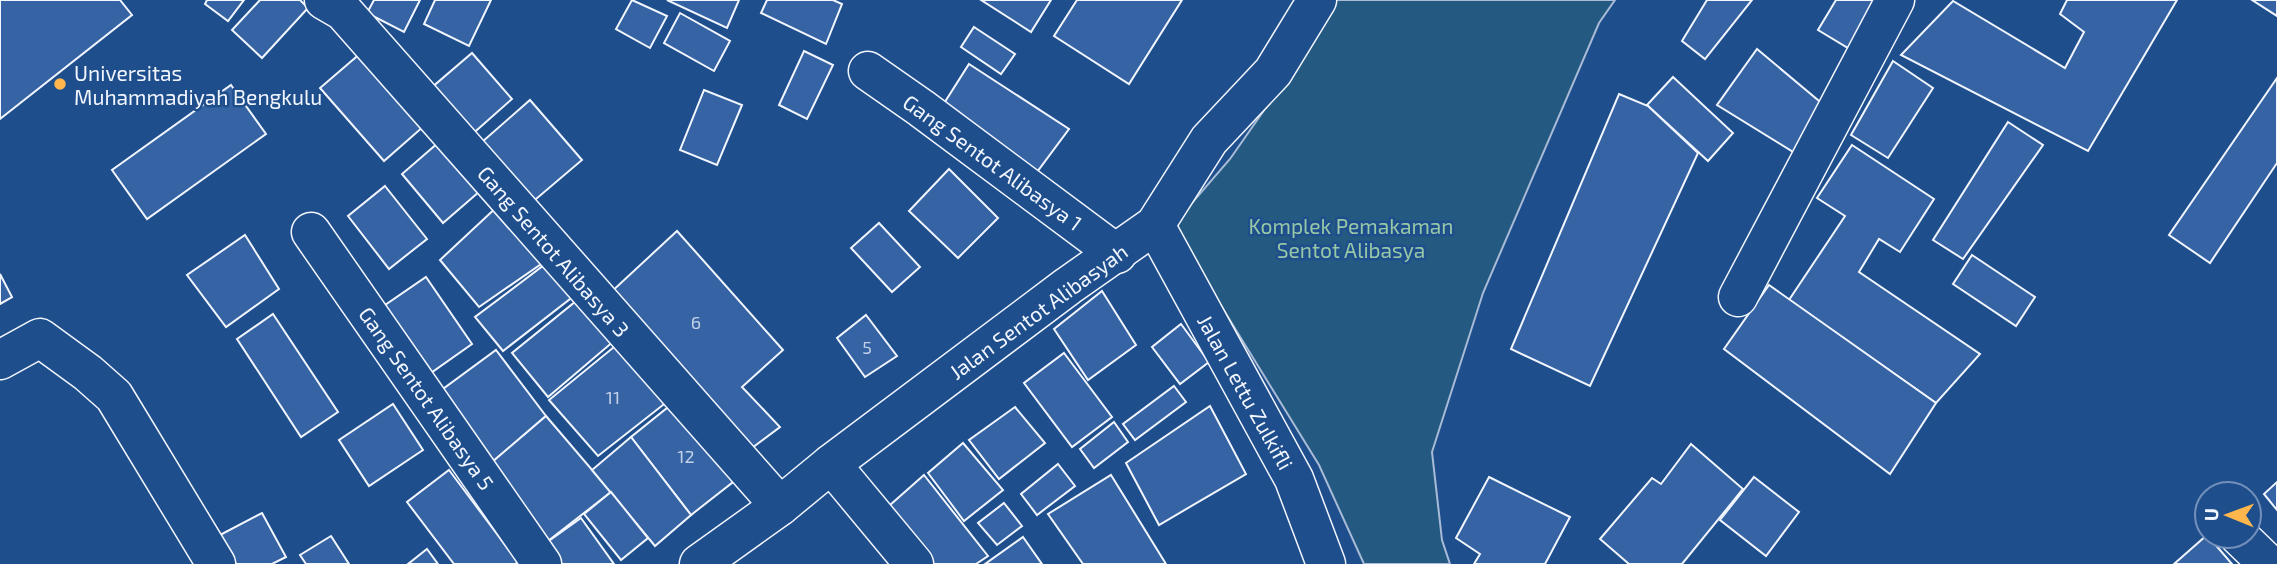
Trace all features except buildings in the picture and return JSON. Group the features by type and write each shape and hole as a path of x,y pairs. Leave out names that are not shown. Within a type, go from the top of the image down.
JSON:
{"street":[{"name":"Gang Sentot Alibasya 3","path":"324,0 343,11 780,506"},
{"name":"Jalan Sentot Alibasyah","path":"720,558 831,464 1068,286 1155,225 1209,140 1273,72 1317,0"},
{"path":"1738,297 1895,0"},
{"name":"Gang Sentot Alibasya 1","path":"868,71 1117,254"},
{"name":"Jalan Lettu Zulkifli","path":"1155,225 1294,479 1326,564"},
{"name":"Gang Sentot Alibasya 5","path":"311,232 542,564"},
{"path":"0,360 40,338 114,396 216,564"},
{"path":"831,464 914,564"},
{"path":"2254,550 2268,564"}],"green space":[{"name":"Komplek Pemakaman Sentot Alibasya","path":"1333,0 1615,0 1599,23 1483,293 1432,452 1442,540 1450,564 1364,564 1319,465 1172,226 1230,159 1285,80"}],"place":[{"name":"Universitas Muhammadiyah Bengkulu","path":"60,84"}]}
